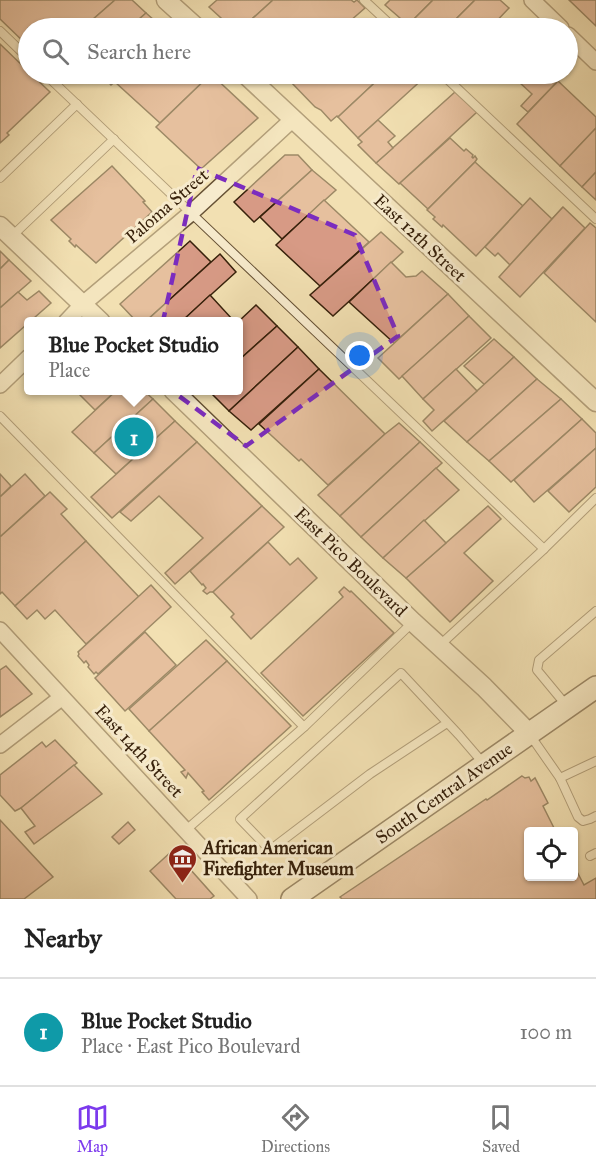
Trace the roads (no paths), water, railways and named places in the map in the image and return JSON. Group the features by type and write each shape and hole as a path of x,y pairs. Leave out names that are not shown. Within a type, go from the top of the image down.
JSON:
{"main road":[{"name":"South Central Avenue","path":"292,899 596,687"}],"street":[{"path":"166,0 185,18"},
{"path":"532,0 551,18"},
{"path":"578,46 596,63"},
{"name":"East 12th Street","path":"256,84 596,402"},
{"name":"Paloma Street","path":"70,317 190,213 293,119"},
{"path":"6,231 97,317"},
{"path":"0,385 24,362"},
{"name":"East Pico Boulevard","path":"178,395 413,622 484,687 529,733"},
{"name":"East 14th Street","path":"0,630 249,899"},
{"path":"0,745 61,698"}],"lane":[{"path":"364,0 383,18"},
{"path":"0,31 18,48"},
{"path":"56,84 544,549"},
{"path":"453,84 596,219"},
{"path":"0,178 77,104"},
{"path":"6,231 114,139"},
{"path":"0,416 304,727"},
{"path":"439,646 596,498"},
{"path":"568,707 537,670 539,660 596,611"},
{"path":"186,830 304,727 413,622"},
{"path":"447,723 370,774 270,850 240,819 400,673 447,723 485,766"},
{"path":"529,733 560,778 578,817 583,820 596,816"},
{"path":"560,778 596,761"}],"place":[{"name":"Blue Pocket Studio","path":"134,437"},
{"name":"African American Firefighter Museum","path":"182,884"}]}
